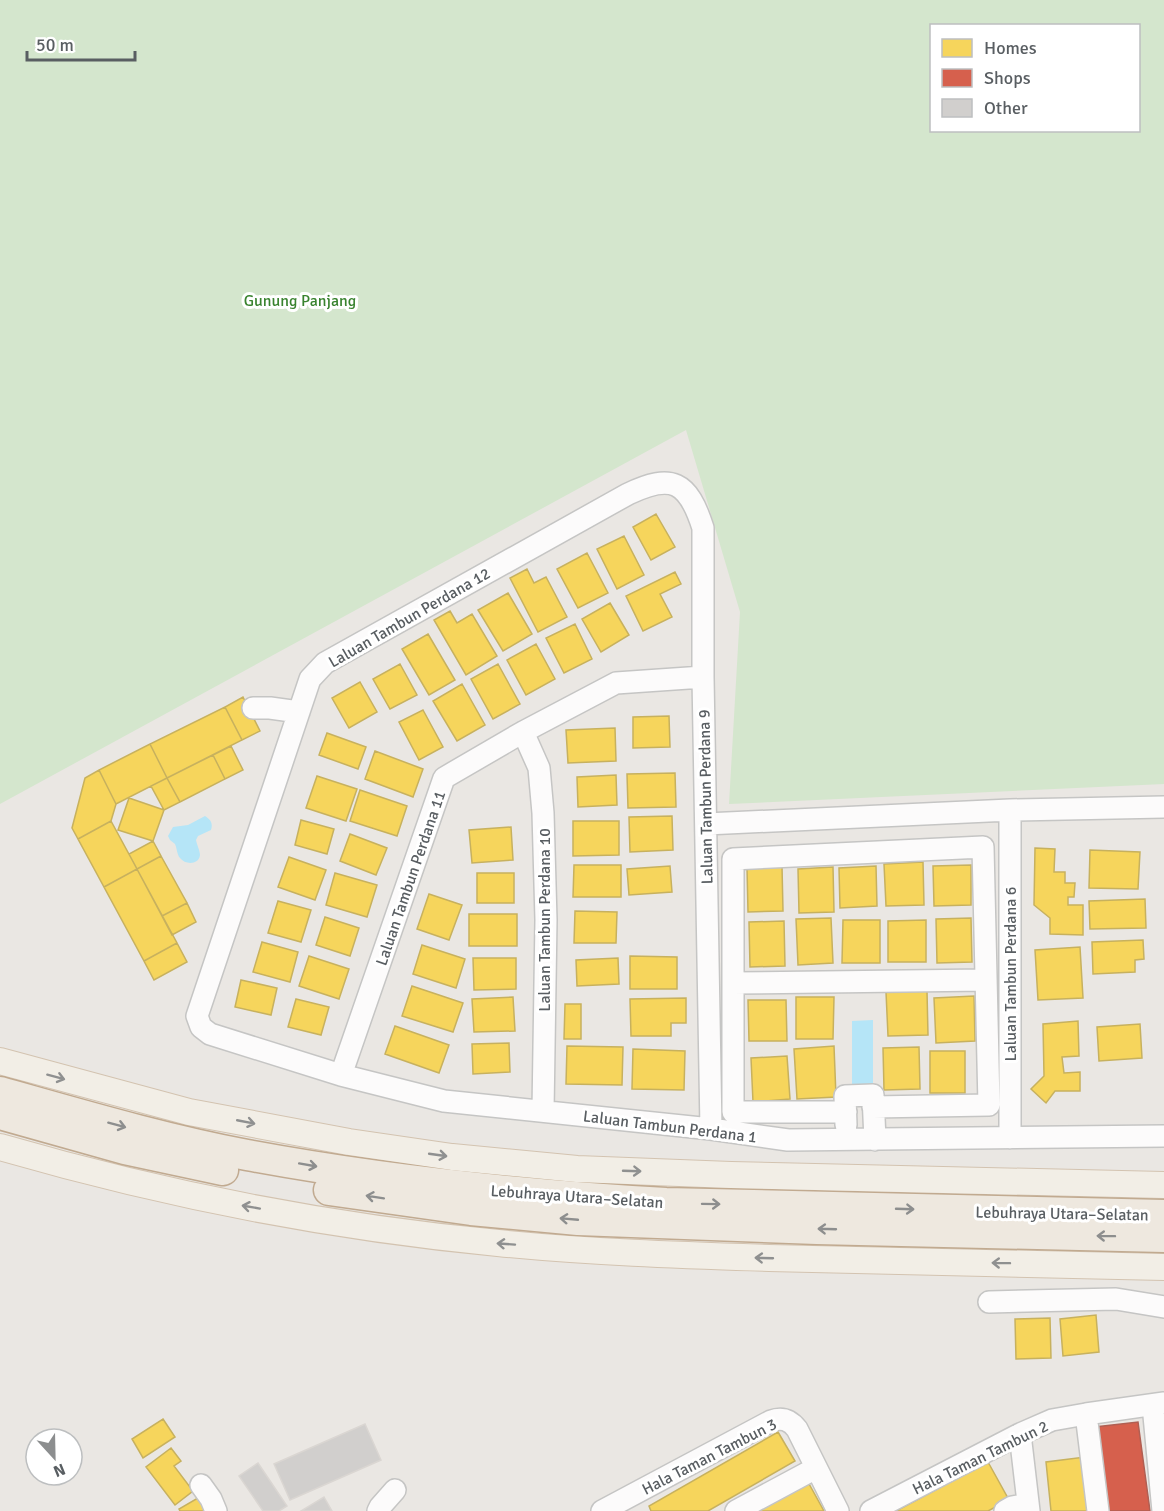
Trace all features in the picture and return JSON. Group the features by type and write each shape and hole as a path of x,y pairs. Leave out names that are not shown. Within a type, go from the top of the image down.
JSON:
{"highway":[{"name":"Lebuhraya Utara–Selatan","path":"0,1092 122,1126 245,1154 448,1186 586,1199 666,1203 1164,1215"},
{"name":"Lebuhraya Utara–Selatan","path":"0,1114 125,1149 220,1170 330,1190 471,1210 578,1220 675,1224 1164,1237"}],"main road":[{"path":"0,1061 189,1112 349,1142 452,1157 577,1169 731,1176 1164,1185"},
{"path":"0,1147 78,1169 208,1199 364,1226 497,1244 652,1254 1164,1267"},
{"path":"1049,1264 1094,1276 1164,1279"}],"street":[{"name":"Laluan Tambun Perdana 9","path":"666,481 685,491 697,509 703,528 703,677 711,1130"},
{"name":"Laluan Tambun Perdana 12","path":"197,1016 310,680 325,663 628,494 647,485 666,481"},
{"name":"Laluan Tambun Perdana 11","path":"341,1075 444,778 523,732 616,683 703,677"},
{"path":"254,708 299,712"},
{"name":"Laluan Tambun Perdana 10","path":"523,732 538,768 543,813 546,920 543,1111"},
{"path":"706,824 1010,810 1164,807"},
{"name":"Laluan Tambun Perdana 6","path":"1010,810 1010,1138"},
{"path":"846,1112 733,1112 733,859 983,847 989,1105 873,1107"},
{"path":"733,983 986,980"},
{"name":"Laluan Tambun Perdana 1","path":"197,1016 201,1027 210,1034 341,1075 444,1101 788,1140 1164,1136"},
{"path":"846,1140 845,1096 873,1095 875,1140"},
{"path":"989,1302 1116,1299 1164,1307"},
{"path":"1158,1404 1163,1511"},
{"name":"Hala Taman Tambun 2","path":"871,1511 1020,1434 1052,1420 1158,1404"},
{"path":"1086,1414 1098,1511"},
{"name":"Hala Taman Tambun 3","path":"602,1511 776,1419 782,1419 793,1425 838,1511"},
{"path":"1005,1511 1012,1507 1029,1508 1020,1434"},
{"path":"736,1511 816,1468"},
{"path":"201,1485 216,1511"},
{"path":"378,1511 395,1490"}],"green space":[{"name":"Gunung Panjang","path":"0,0 1164,0 1164,784 729,804 740,612 686,430 0,804"}],"water":[{"path":"205,816 211,822 212,828 198,836 196,840 200,853 199,858 192,863 185,862 179,857 175,844 168,836 173,827 188,825"},
{"path":"873,1020 873,1084 852,1084 852,1021"}],"building: Homes":[{"path":"656,514 675,547 651,560 633,527"},
{"path":"624,536 644,575 617,589 597,549"},
{"path":"587,553 608,593 578,608 557,569"},
{"path":"527,569 534,583 546,577 567,617 538,632 510,578"},
{"path":"675,572 681,584 660,594 672,617 643,631 626,596"},
{"path":"508,593 532,634 503,651 478,610"},
{"path":"610,603 629,635 601,652 582,619"},
{"path":"450,611 457,623 472,614 497,656 466,675 434,620"},
{"path":"575,624 592,659 564,673 546,638"},
{"path":"428,634 455,680 429,695 402,649"},
{"path":"536,644 555,679 526,695 507,660"},
{"path":"400,664 417,695 390,709 373,679"},
{"path":"498,664 520,704 493,719 471,679"},
{"path":"360,682 377,712 349,728 332,698"},
{"path":"462,684 485,725 457,741 433,701"},
{"path":"243,697 260,731 242,740 225,707"},
{"path":"225,707 242,740 167,778 150,744"},
{"path":"423,710 443,747 419,760 399,722"},
{"path":"669,716 670,747 633,748 633,717"},
{"path":"615,728 616,761 568,763 566,730"},
{"path":"327,733 366,747 358,769 319,755"},
{"path":"150,744 167,778 116,804 99,770"},
{"path":"231,746 243,770 225,779 213,755"},
{"path":"375,751 423,769 413,797 365,779"},
{"path":"213,755 225,779 180,802 167,778"},
{"path":"99,770 116,804 111,821 78,839 72,828 85,778"},
{"path":"675,773 676,807 628,808 627,774"},
{"path":"616,775 617,805 578,807 577,777"},
{"path":"317,776 357,789 346,821 306,808"},
{"path":"167,778 180,802 164,810 151,786"},
{"path":"360,790 407,806 397,836 350,821"},
{"path":"129,798 164,810 153,841 118,830"},
{"path":"672,816 673,850 630,852 629,817"},
{"path":"301,820 334,829 327,854 295,845"},
{"path":"111,821 137,869 104,887 78,839"},
{"path":"573,821 619,821 619,855 573,856"},
{"path":"511,827 513,860 472,863 469,830"},
{"path":"350,834 387,848 376,875 340,861"},
{"path":"153,841 161,856 137,869 129,854"},
{"path":"1035,848 1055,849 1054,872 1065,872 1065,883 1075,883 1074,897 1068,897 1068,905 1083,905 1083,935 1050,934 1050,918 1034,905"},
{"path":"1090,850 1140,852 1138,889 1089,888"},
{"path":"161,856 187,903 162,916 137,869"},
{"path":"289,857 326,870 315,900 278,887"},
{"path":"923,862 924,905 886,906 884,864"},
{"path":"574,865 621,865 621,897 573,897"},
{"path":"971,865 971,905 934,906 933,866"},
{"path":"670,866 672,892 629,895 627,869"},
{"path":"782,866 783,911 748,912 747,867"},
{"path":"876,866 877,906 840,908 839,868"},
{"path":"833,867 834,912 799,913 798,869"},
{"path":"137,869 177,943 144,961 104,887"},
{"path":"335,873 377,885 367,917 326,905"},
{"path":"477,873 514,873 514,903 477,903"},
{"path":"429,894 462,905 449,940 417,929"},
{"path":"1145,899 1146,928 1090,929 1089,901"},
{"path":"278,901 311,910 301,942 268,933"},
{"path":"187,903 196,922 172,935 162,916"},
{"path":"575,911 617,912 616,943 574,943"},
{"path":"469,914 517,914 517,946 469,946"},
{"path":"325,917 359,928 350,956 316,945"},
{"path":"831,918 833,963 798,965 796,919"},
{"path":"971,918 972,962 937,963 936,919"},
{"path":"843,920 880,920 880,963 842,963"},
{"path":"926,920 926,962 888,962 888,921"},
{"path":"784,921 785,966 750,967 749,922"},
{"path":"1143,940 1144,959 1135,960 1135,972 1093,974 1092,942"},
{"path":"262,942 298,952 290,982 253,972"},
{"path":"177,943 187,962 154,980 144,961"},
{"path":"422,945 465,959 456,988 413,974"},
{"path":"1080,947 1083,998 1038,1000 1035,950"},
{"path":"309,956 349,969 339,999 299,986"},
{"path":"630,956 677,957 677,989 630,989"},
{"path":"473,958 516,958 516,989 474,990"},
{"path":"618,958 619,984 577,986 576,960"},
{"path":"241,980 277,988 271,1015 235,1007"},
{"path":"412,986 463,1003 453,1032 402,1016"},
{"path":"927,991 928,1035 888,1036 886,992"},
{"path":"974,996 975,1041 936,1043 934,998"},
{"path":"513,997 515,1031 474,1032 472,999"},
{"path":"796,997 834,997 833,1039 796,1039"},
{"path":"686,998 686,1023 671,1023 671,1036 631,1036 630,999"},
{"path":"296,999 329,1007 321,1035 288,1027"},
{"path":"748,1000 786,1000 787,1041 749,1041"},
{"path":"565,1004 581,1004 581,1039 564,1039"},
{"path":"1078,1021 1079,1056 1062,1057 1064,1073 1080,1072 1080,1091 1055,1091 1046,1103 1031,1089 1044,1076 1043,1024"},
{"path":"1140,1024 1142,1058 1099,1061 1097,1027"},
{"path":"395,1026 449,1045 439,1073 385,1054"},
{"path":"509,1043 510,1072 473,1074 472,1044"},
{"path":"567,1046 623,1047 622,1085 566,1084"},
{"path":"834,1046 836,1097 797,1099 794,1049"},
{"path":"919,1047 920,1089 884,1090 883,1048"},
{"path":"633,1049 685,1051 684,1090 632,1089"},
{"path":"930,1051 965,1051 965,1093 930,1093"},
{"path":"787,1056 790,1099 753,1102 751,1058"},
{"path":"1096,1315 1099,1352 1063,1356 1060,1319"},
{"path":"1050,1318 1051,1358 1016,1359 1015,1319"},
{"path":"163,1419 175,1437 143,1458 132,1439"},
{"path":"778,1432 795,1461 708,1511 651,1511 649,1506"},
{"path":"171,1448 181,1461 174,1466 193,1491 175,1505 146,1467"},
{"path":"1085,1457 1090,1511 1051,1511 1046,1462"},
{"path":"988,1462 1009,1500 988,1511 896,1511"},
{"path":"808,1482 824,1511 754,1511"},
{"path":"203,1495 213,1511 180,1511 179,1509"}],"building: Shops":[{"path":"1138,1422 1150,1511 1103,1511 1095,1427"}],"building: Other":[{"path":"365,1424 381,1460 290,1500 274,1464"},
{"path":"258,1463 287,1506 279,1511 263,1511 239,1476"},
{"path":"324,1497 332,1511 301,1511"}]}
